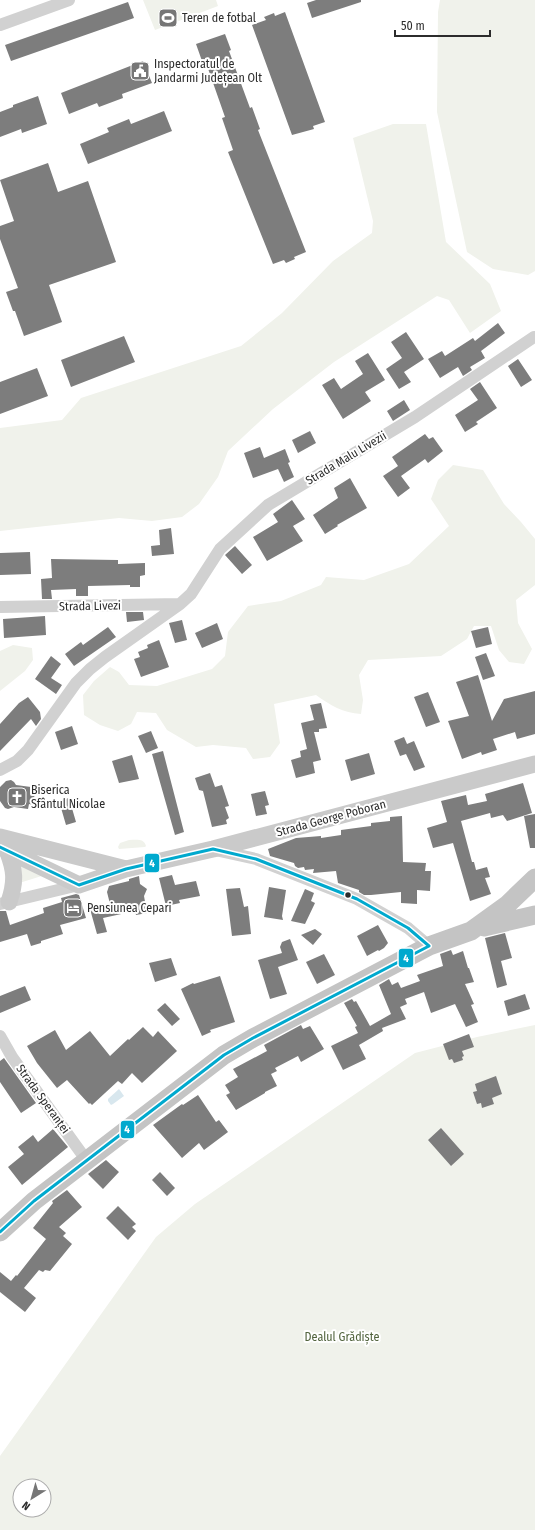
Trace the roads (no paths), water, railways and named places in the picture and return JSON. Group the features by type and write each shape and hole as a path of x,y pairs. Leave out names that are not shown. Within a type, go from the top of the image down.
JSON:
{"main road":[{"name":"Strada George Poboran","path":"79,885 126,869 213,849 535,764"},
{"path":"2,845 79,885 80,869 78,857"},
{"path":"2,845 78,857 126,869"},
{"path":"2,845 13,866 14,877 13,889 4,903"},
{"path":"471,931 507,905 535,878"},
{"path":"0,1232 34,1201 234,1049 429,946 471,931 535,915"}],"street":[{"path":"0,25 57,2 69,0"},
{"name":"Strada Malu Livezii","path":"0,770 16,761 28,750 76,683 90,669 180,604 191,594 220,549 268,505 415,417 534,337"},
{"name":"Strada Livezi","path":"0,607 180,604"},
{"path":"213,849 256,859 356,899 408,928 429,946"},
{"path":"4,903 79,885"},
{"name":"Strada Speranței","path":"0,1036 12,1057 87,1161"}],"place":[{"name":"Teren de fotbal","path":"168,18"},
{"name":"Inspectoratul de Jandarmi Județean Olt","path":"140,71"},
{"name":"Biserica Sfântul Nicolae","path":"17,797"},
{"name":"Pensiunea Cepari","path":"73,908"}],"park label":[{"name":"Dealul Grădiște","path":"342,1337"}]}
